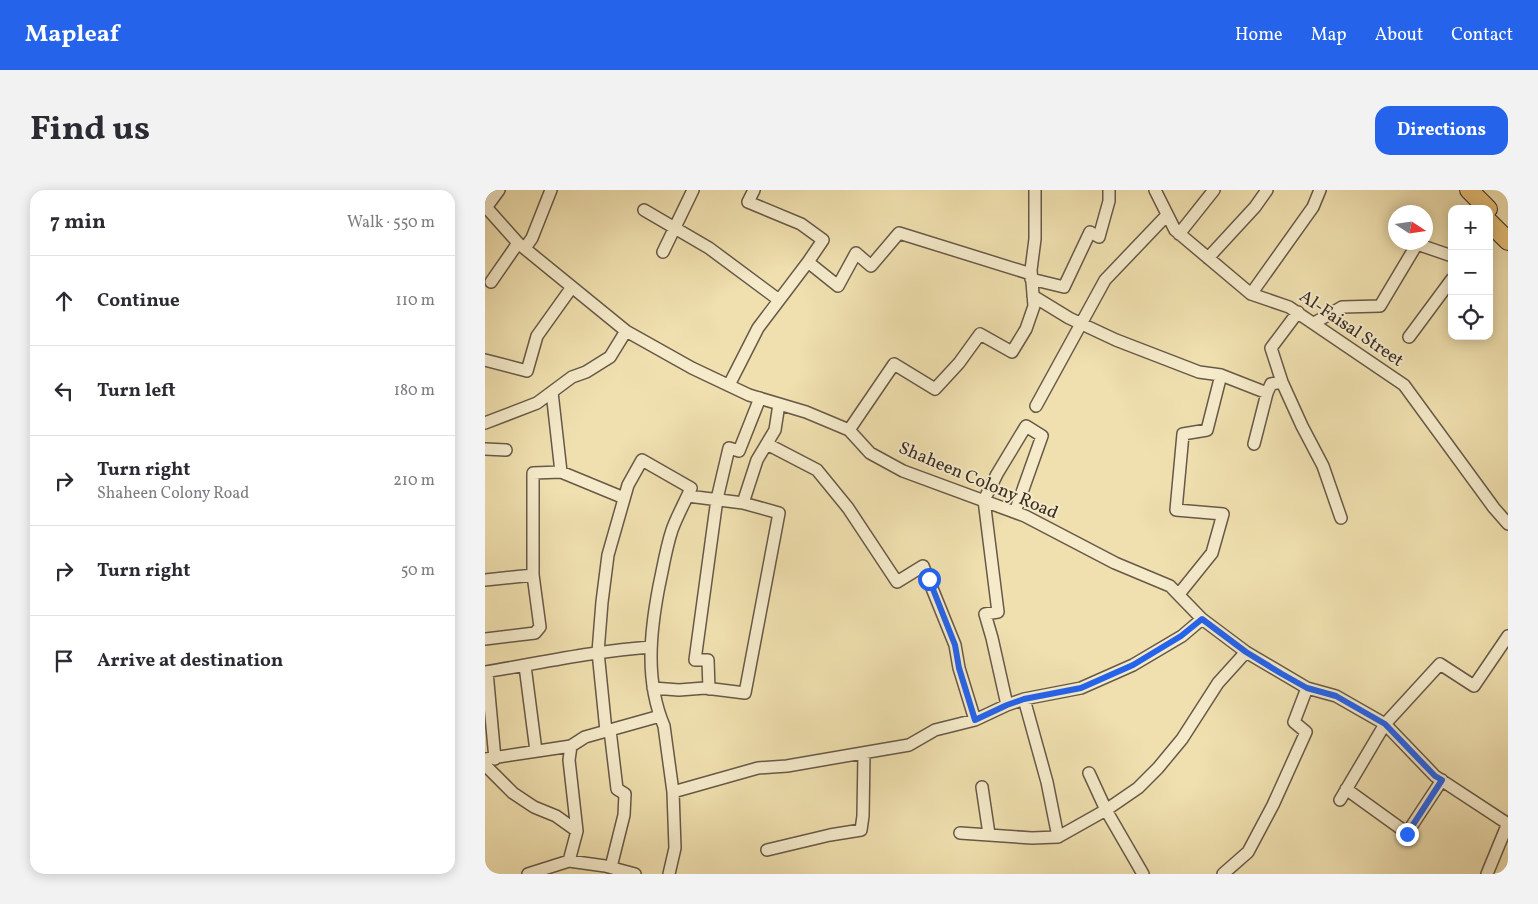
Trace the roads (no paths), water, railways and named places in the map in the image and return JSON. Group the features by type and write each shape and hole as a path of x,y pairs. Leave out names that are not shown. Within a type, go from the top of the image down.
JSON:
{"main road":[{"path":"1457,190 1472,205"},
{"path":"1469,190 1481,205"},
{"path":"1493,221 1508,241"}],"street":[{"path":"485,208 499,190"},
{"path":"491,282 521,245 532,238 551,190"},
{"path":"663,252 693,190"},
{"path":"729,385 758,328 823,240 801,224 747,202 754,190"},
{"path":"849,430 894,364 935,389 959,363 980,334 1012,352 1026,329 1034,306 1031,276 1035,239 1035,190"},
{"path":"808,262 838,286 856,253 871,266 899,233 1063,287 1090,232 1099,237 1109,202 1109,190"},
{"name":"Al-Faisal Street","path":"1155,190 1175,230 1251,294 1289,307 1404,385 1494,508 1508,524"},
{"path":"1179,234 1214,190"},
{"path":"1208,258 1267,190"},
{"path":"1251,294 1313,207 1320,190"},
{"name":"Shaheen Colony Road","path":"485,208 521,245 627,331 692,368 729,385 849,430 870,453 903,471 1015,512 1115,563 1170,586 1202,619 1246,652 1307,688 1336,696 1385,724 1435,776 1508,823"},
{"path":"644,210 709,248 779,300"},
{"path":"1036,406 1105,280 1167,215"},
{"path":"1314,324 1342,307 1380,306 1417,244 1448,255"},
{"path":"1409,337 1448,284"},
{"path":"485,360 527,371 537,336 572,287"},
{"path":"1033,296 1081,324 1199,372 1221,375 1267,393"},
{"path":"1297,312 1271,348 1282,382 1323,466 1341,518"},
{"path":"485,424 537,403 572,377 586,372 611,356 627,331"},
{"path":"1179,594 1212,554 1223,514 1176,510 1183,434 1207,430 1221,375"},
{"path":"1254,444 1271,384 1282,382"},
{"path":"552,392 561,472"},
{"path":"709,689 708,660 695,660 717,499 729,448 739,451 760,398"},
{"path":"743,502 757,460 775,430 779,404"},
{"path":"1007,705 985,614 998,612 984,500 997,474 1026,426 1042,436 1015,512"},
{"path":"767,444 817,470 848,508 897,582 923,566 955,645 959,668 975,720"},
{"path":"485,449 506,450"},
{"path":"611,867 624,815 625,794 617,788 598,652 608,555 628,485 642,460 691,488 672,529 664,562 651,647 651,680 664,726 673,792 675,848 669,874"},
{"path":"485,639 535,633 539,627 533,575 533,473 561,472 624,498"},
{"path":"653,688 709,689 745,693 779,513 743,502 688,496"},
{"path":"485,580 533,575"},
{"path":"673,792 758,768 787,766 909,745 935,730 975,720 1024,699 1081,688 1133,665 1181,636 1202,619"},
{"path":"1442,780 1407,834 1343,795 1385,724 1440,664 1473,686 1508,636"},
{"path":"577,831 556,816 534,807 513,793 488,761 486,672 598,652 651,647"},
{"path":"960,832 1032,838 1058,836 1106,810 1138,788 1158,768 1182,739 1218,682 1246,652"},
{"path":"525,666 536,751"},
{"path":"1223,874 1248,852 1273,805 1298,750 1306,732 1294,722 1307,688"},
{"path":"1024,699 1047,782 1058,836"},
{"path":"488,761 571,746 585,737 660,716"},
{"path":"569,861 577,831 569,760 571,746"},
{"path":"767,850 830,835 861,830 864,754"},
{"path":"1089,773 1106,810 1143,874"},
{"path":"982,787 989,834"},
{"path":"1487,874 1508,823"},
{"path":"528,874 569,861 611,867 635,874"}]}
